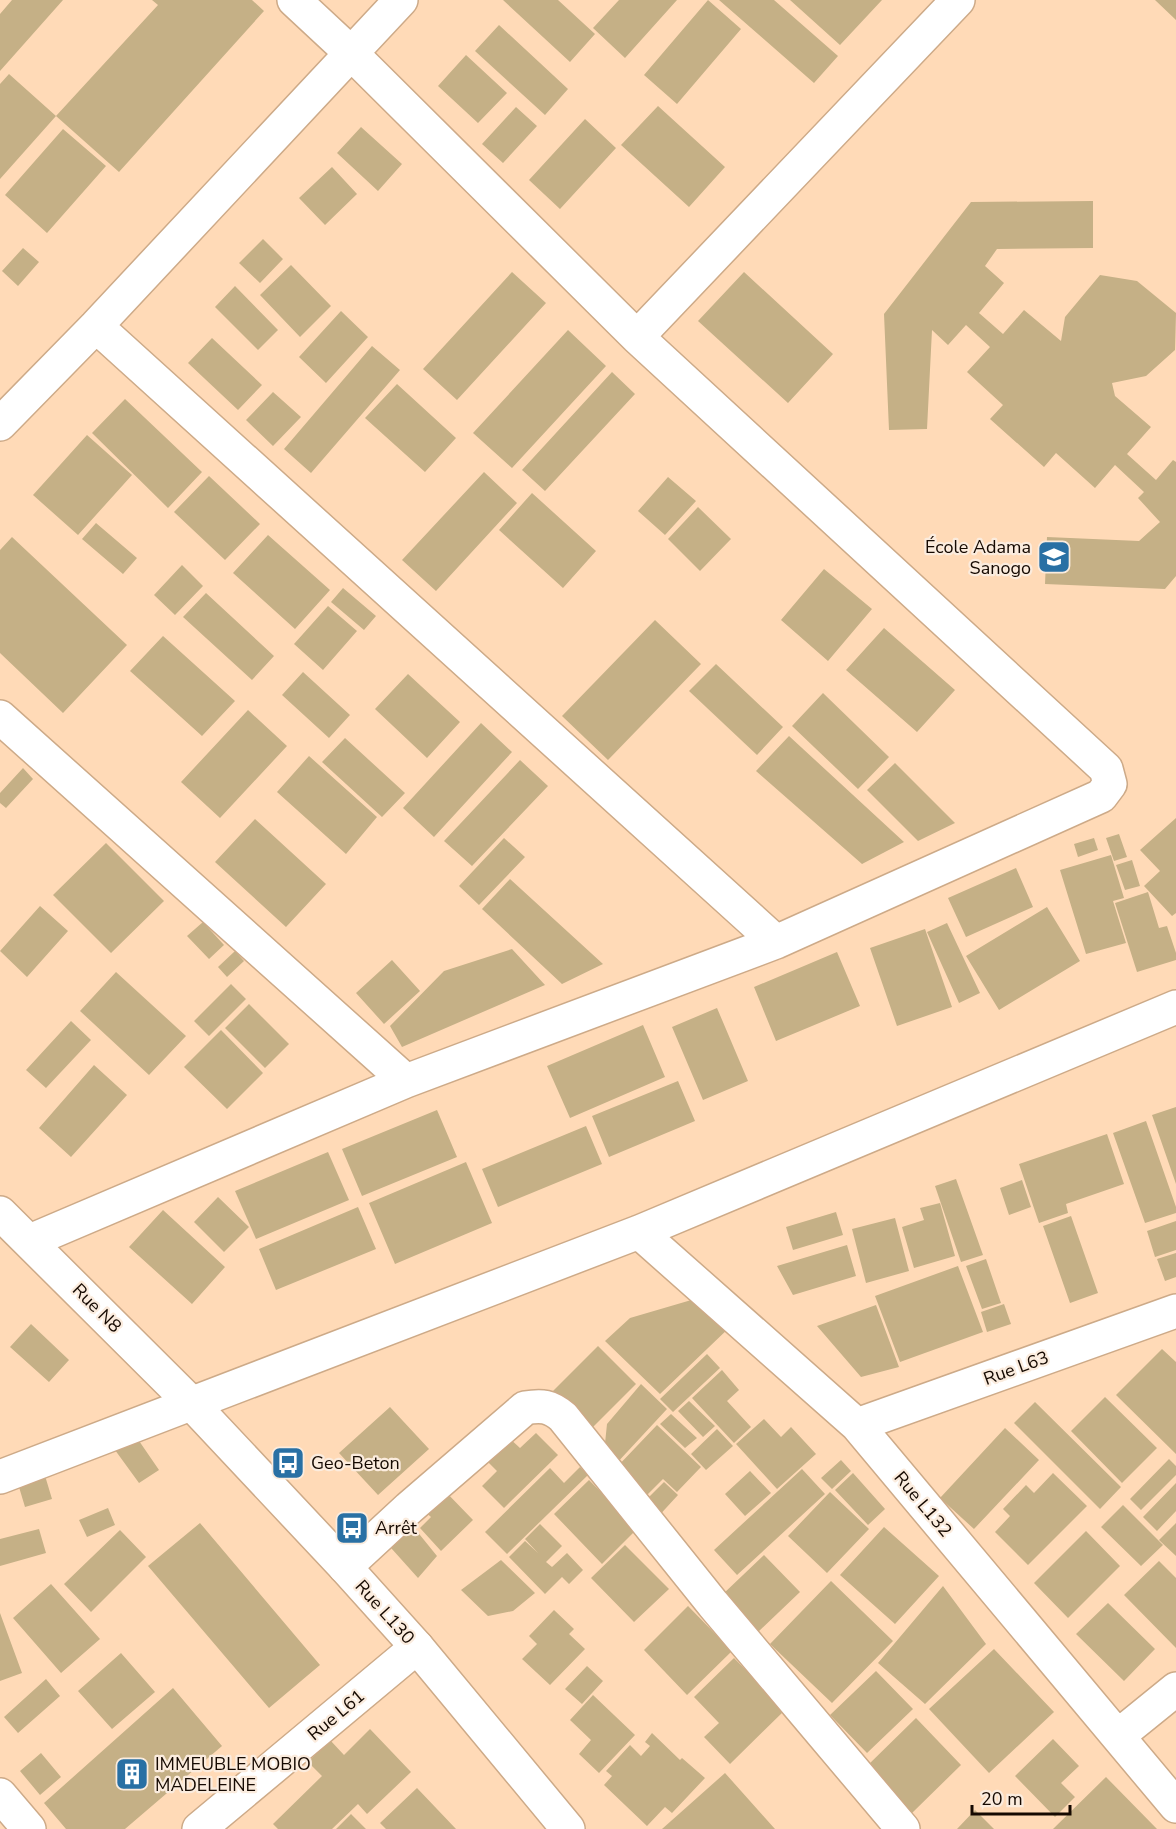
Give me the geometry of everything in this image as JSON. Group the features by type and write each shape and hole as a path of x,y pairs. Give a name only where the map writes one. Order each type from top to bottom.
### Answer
{"street":[{"path":"30,1240 406,1081 776,942 1101,796 1110,784 1106,769 637,337 352,54 294,0"},
{"path":"0,424 96,326 401,0"},
{"path":"637,337 958,0"},
{"path":"96,326 776,942"},
{"path":"0,717 406,1081"},
{"path":"0,1476 639,1232 1176,1007"},
{"name":"Rue N8","path":"0,1213 30,1240 192,1404"},
{"name":"Rue L132","path":"639,1232 856,1425 1176,1806"},
{"name":"Rue L63","path":"856,1425 1176,1311"},
{"name":"Rue L130","path":"192,1404 417,1647 568,1829"},
{"path":"345,1567 409,1508 525,1408 541,1405 552,1408 563,1417 713,1604 903,1829"},
{"name":"Rue L61","path":"200,1829 417,1647"},
{"path":"1118,1736 1176,1689"},
{"path":"0,1795 29,1829"}],"building":[{"path":"12,0 63,0 0,71 0,14"},
{"path":"152,0 252,0 264,11 119,172 56,116 158,5"},
{"path":"503,0 558,0 595,34 570,62"},
{"path":"619,0 677,0 625,58 593,28"},
{"path":"708,0 741,29 677,104 644,75"},
{"path":"719,0 774,0 838,56 814,83"},
{"path":"790,0 882,0 840,45"},
{"path":"1155,0 1176,0 1176,20"},
{"path":"499,25 568,89 545,115 475,51"},
{"path":"466,55 507,93 478,123 438,86"},
{"path":"9,74 56,116 0,179 0,84"},
{"path":"658,106 725,167 689,207 621,145"},
{"path":"516,107 537,126 503,163 482,144"},
{"path":"585,119 616,148 560,209 529,180"},
{"path":"361,127 402,164 378,191 337,153"},
{"path":"63,129 106,166 47,233 5,195"},
{"path":"332,167 357,194 325,225 299,198"},
{"path":"1093,201 1093,248 997,249 985,266 1004,283 979,313 1003,334 1024,310 1061,341 1065,317 1100,275 1137,281 1176,313 1175,350 1146,376 1112,383 1115,396 1151,427 1127,454 1156,480 1173,460 1176,462 1176,576 1165,589 1045,584 1047,537 1139,541 1160,522 1138,498 1144,492 1115,465 1095,488 1056,453 1044,467 990,419 1003,405 967,372 990,347 966,325 948,345 932,330 927,429 889,430 884,314 971,202"},
{"path":"263,239 283,259 260,283 239,263"},
{"path":"23,248 39,262 18,286 2,271"},
{"path":"291,265 331,306 300,337 260,295"},
{"path":"512,272 546,303 457,400 423,369"},
{"path":"744,272 833,354 788,403 698,321"},
{"path":"235,286 278,330 258,350 215,307"},
{"path":"341,311 368,337 326,383 299,357"},
{"path":"568,330 606,366 512,468 473,433"},
{"path":"212,338 262,385 238,410 188,363"},
{"path":"372,346 400,370 311,473 284,449"},
{"path":"612,372 635,394 545,491 522,470"},
{"path":"397,384 456,438 425,472 365,418"},
{"path":"273,392 301,417 273,446 246,420"},
{"path":"125,399 202,472 168,508 92,433"},
{"path":"87,435 132,475 78,535 33,495"},
{"path":"484,472 517,503 436,591 402,560"},
{"path":"209,476 260,524 225,560 174,512"},
{"path":"668,477 696,501 665,535 638,511"},
{"path":"532,493 596,551 563,588 499,530"},
{"path":"698,507 731,539 700,571 668,539"},
{"path":"96,523 137,558 123,574 82,539"},
{"path":"268,535 330,590 295,629 233,573"},
{"path":"12,537 127,645 63,713 0,653 0,550"},
{"path":"182,565 203,586 175,615 154,595"},
{"path":"824,569 872,609 828,661 781,620"},
{"path":"343,588 376,616 364,630 331,602"},
{"path":"206,593 274,656 252,680 183,617"},
{"path":"328,606 357,631 323,670 294,644"},
{"path":"655,620 701,664 608,760 562,716"},
{"path":"884,628 955,690 917,732 846,670"},
{"path":"163,636 235,701 202,736 130,671"},
{"path":"716,664 783,727 757,755 689,691"},
{"path":"303,672 350,715 329,738 282,695"},
{"path":"408,674 460,722 427,758 375,709"},
{"path":"823,693 889,757 858,789 792,726"},
{"path":"248,710 287,746 220,818 181,782"},
{"path":"481,723 512,752 434,837 403,808"},
{"path":"789,736 904,842 862,864 756,771"},
{"path":"345,738 405,793 382,817 322,762"},
{"path":"309,756 377,817 346,854 277,792"},
{"path":"520,760 548,786 472,866 444,841"},
{"path":"895,763 955,823 918,841 867,790"},
{"path":"23,768 33,779 6,808 0,803 0,793"},
{"path":"1176,818 1176,913 1172,916 1144,886 1160,871 1140,850"},
{"path":"255,819 326,884 286,927 215,862"},
{"path":"1119,834 1127,857 1114,861 1106,838"},
{"path":"504,838 525,857 479,905 459,886"},
{"path":"1094,838 1098,850 1078,857 1074,844"},
{"path":"106,843 164,901 111,953 53,895"},
{"path":"1111,855 1124,898 1113,901 1126,943 1086,954 1060,870"},
{"path":"1132,860 1140,886 1125,890 1116,865"},
{"path":"1016,868 1033,907 966,937 948,898"},
{"path":"510,879 603,964 562,984 482,909"},
{"path":"1148,892 1159,928 1167,926 1176,960 1137,972 1115,903"},
{"path":"40,906 68,931 27,977 0,951"},
{"path":"1047,907 1080,961 999,1010 966,956"},
{"path":"203,922 224,945 209,959 187,936"},
{"path":"947,923 980,993 959,1003 927,932"},
{"path":"925,929 952,1007 897,1026 870,948"},
{"path":"512,949 545,985 402,1047 390,1026 444,971"},
{"path":"235,951 244,961 227,977 218,967"},
{"path":"837,952 860,1006 776,1041 754,987"},
{"path":"392,960 420,991 384,1024 356,993"},
{"path":"116,972 186,1036 149,1075 80,1011"},
{"path":"231,984 246,999 209,1036 194,1021"},
{"path":"249,1004 289,1044 265,1068 225,1028"},
{"path":"717,1008 748,1081 703,1100 672,1027"},
{"path":"71,1021 91,1040 46,1088 26,1070"},
{"path":"643,1025 665,1077 570,1118 547,1066"},
{"path":"221,1030 263,1073 227,1109 184,1067"},
{"path":"94,1065 127,1095 71,1157 39,1128"},
{"path":"678,1081 695,1121 609,1157 592,1116"},
{"path":"1176,1107 1176,1184 1152,1115"},
{"path":"437,1110 457,1157 362,1196 342,1149"},
{"path":"1146,1121 1176,1207 1176,1213 1145,1223 1113,1133"},
{"path":"586,1126 602,1164 498,1207 482,1169"},
{"path":"1107,1134 1124,1184 1066,1204 1068,1213 1039,1223 1019,1164"},
{"path":"328,1152 349,1200 256,1239 235,1191"},
{"path":"466,1162 492,1223 395,1264 369,1203"},
{"path":"956,1179 983,1255 961,1262 935,1186"},
{"path":"1022,1180 1031,1207 1009,1215 1000,1188"},
{"path":"218,1197 249,1227 224,1252 194,1222"},
{"path":"940,1203 955,1256 914,1268 902,1227 924,1220 920,1208"},
{"path":"358,1207 376,1249 276,1290 259,1249"},
{"path":"163,1210 225,1267 192,1304 129,1247"},
{"path":"836,1212 843,1235 793,1250 786,1227"},
{"path":"1071,1216 1098,1293 1070,1303 1043,1226"},
{"path":"895,1218 909,1271 866,1283 852,1229"},
{"path":"1176,1221 1176,1250 1155,1257 1147,1231"},
{"path":"847,1245 856,1276 793,1295 777,1266"},
{"path":"1176,1253 1176,1277 1165,1281 1157,1259"},
{"path":"986,1259 1001,1303 982,1309 966,1266"},
{"path":"958,1266 983,1332 900,1362 875,1296"},
{"path":"705,1296 731,1326 660,1394 605,1341 630,1318"},
{"path":"1004,1304 1011,1324 987,1332 981,1312"},
{"path":"876,1305 899,1367 861,1377 817,1326"},
{"path":"31,1324 69,1360 49,1382 10,1347"},
{"path":"598,1346 636,1384 587,1433 549,1395"},
{"path":"1162,1349 1176,1362 1176,1454 1116,1395"},
{"path":"707,1354 720,1368 673,1412 660,1399"},
{"path":"722,1370 739,1390 727,1401 751,1427 734,1443 692,1398"},
{"path":"641,1384 667,1409 615,1465 604,1453 607,1424"},
{"path":"1105,1397 1157,1448 1122,1483 1071,1431"},
{"path":"689,1401 715,1426 703,1437 678,1411"},
{"path":"1035,1402 1121,1487 1100,1509 1014,1423"},
{"path":"390,1407 429,1449 378,1495 339,1453"},
{"path":"671,1414 697,1438 685,1448 660,1424"},
{"path":"764,1419 781,1437 791,1427 816,1454 777,1489 736,1444"},
{"path":"657,1425 701,1467 677,1492 663,1479 645,1497 615,1469"},
{"path":"1005,1428 1039,1460 974,1529 940,1498"},
{"path":"717,1429 733,1446 706,1470 691,1454"},
{"path":"536,1433 558,1455 504,1508 482,1486 497,1471 484,1458 507,1436 520,1448"},
{"path":"135,1435 159,1470 139,1483 115,1450"},
{"path":"1169,1459 1176,1466 1176,1475 1141,1510 1130,1499"},
{"path":"841,1460 851,1471 832,1489 821,1478"},
{"path":"580,1467 588,1475 507,1554 485,1532 550,1468 564,1483"},
{"path":"43,1469 52,1499 25,1507 16,1477"},
{"path":"802,1469 825,1494 737,1575 714,1550"},
{"path":"750,1471 771,1493 745,1516 725,1494"},
{"path":"853,1473 885,1509 868,1525 835,1490"},
{"path":"1053,1473 1087,1506 1028,1565 995,1532 1010,1516 1003,1509 1026,1485 1034,1493"},
{"path":"589,1480 637,1529 602,1564 554,1514"},
{"path":"664,1482 678,1495 655,1520 640,1506"},
{"path":"1176,1483 1176,1511 1157,1531 1143,1517"},
{"path":"443,1489 473,1520 441,1551 420,1528 431,1517 422,1509"},
{"path":"830,1492 869,1529 827,1573 788,1536"},
{"path":"1123,1505 1163,1545 1141,1566 1101,1527"},
{"path":"108,1508 115,1525 87,1537 79,1520"},
{"path":"407,1519 437,1556 418,1578 383,1539"},
{"path":"200,1523 320,1665 269,1708 148,1566"},
{"path":"1176,1523 1176,1556 1159,1540"},
{"path":"540,1524 562,1546 546,1562 552,1567 567,1553 583,1570 569,1584 562,1577 545,1594 509,1557 525,1541 538,1553 525,1539"},
{"path":"884,1527 939,1576 895,1624 840,1575"},
{"path":"39,1529 46,1553 0,1566 0,1539"},
{"path":"120,1530 146,1557 91,1612 64,1584"},
{"path":"1086,1531 1120,1566 1068,1618 1034,1583"},
{"path":"625,1545 669,1589 634,1622 591,1578"},
{"path":"764,1555 800,1592 758,1632 722,1595"},
{"path":"501,1560 535,1593 513,1611 488,1616 461,1590"},
{"path":"1159,1561 1176,1578 1176,1648 1124,1595"},
{"path":"831,1581 893,1641 832,1703 770,1644"},
{"path":"51,1584 100,1639 61,1673 13,1618"},
{"path":"943,1586 986,1644 925,1704 878,1663"},
{"path":"1108,1603 1155,1649 1124,1681 1076,1634"},
{"path":"688,1606 732,1651 687,1695 644,1650"},
{"path":"554,1610 574,1629 569,1634 585,1649 550,1685 522,1659 537,1644 529,1636"},
{"path":"0,1613 22,1673 0,1681"},
{"path":"994,1649 1054,1712 989,1773 929,1709"},
{"path":"121,1653 155,1692 112,1729 78,1691"},
{"path":"734,1658 785,1710 730,1764 704,1737 719,1723 694,1697"},
{"path":"587,1666 603,1681 582,1704 565,1689"},
{"path":"876,1671 913,1709 867,1753 830,1715"},
{"path":"46,1679 60,1696 18,1733 4,1717"},
{"name":"IMMEUBLE MOBIO MADELEINE","path":"173,1688 222,1746 125,1829 66,1829 44,1803"},
{"path":"593,1695 635,1735 599,1773 579,1754 591,1740 570,1720"},
{"path":"916,1718 961,1765 912,1813 866,1767"},
{"path":"370,1729 411,1772 367,1814 358,1804 332,1829 278,1829 273,1824 322,1776 308,1762 330,1740 344,1755"},
{"path":"652,1733 680,1760 682,1758 705,1778 672,1813 665,1807 647,1826 604,1785 612,1776 606,1771 630,1745 641,1756 650,1746 645,1742"},
{"path":"1053,1739 1079,1766 1061,1783 1075,1797 1055,1817 1015,1776"},
{"path":"41,1753 61,1777 40,1795 20,1771"},
{"path":"725,1773 775,1829 662,1829"},
{"path":"1106,1777 1157,1829 1053,1829"},
{"path":"417,1788 456,1829 386,1829 380,1823"},
{"path":"975,1810 994,1829 957,1829"},
{"path":"351,1814 366,1829 336,1829"}],"place":[{"name":"École Adama Sanogo","path":"1054,557"},
{"name":"Geo-Beton","path":"288,1463"},
{"name":"Arrêt","path":"352,1528"},
{"name":"IMMEUBLE MOBIO MADELEINE","path":"132,1774"}]}
